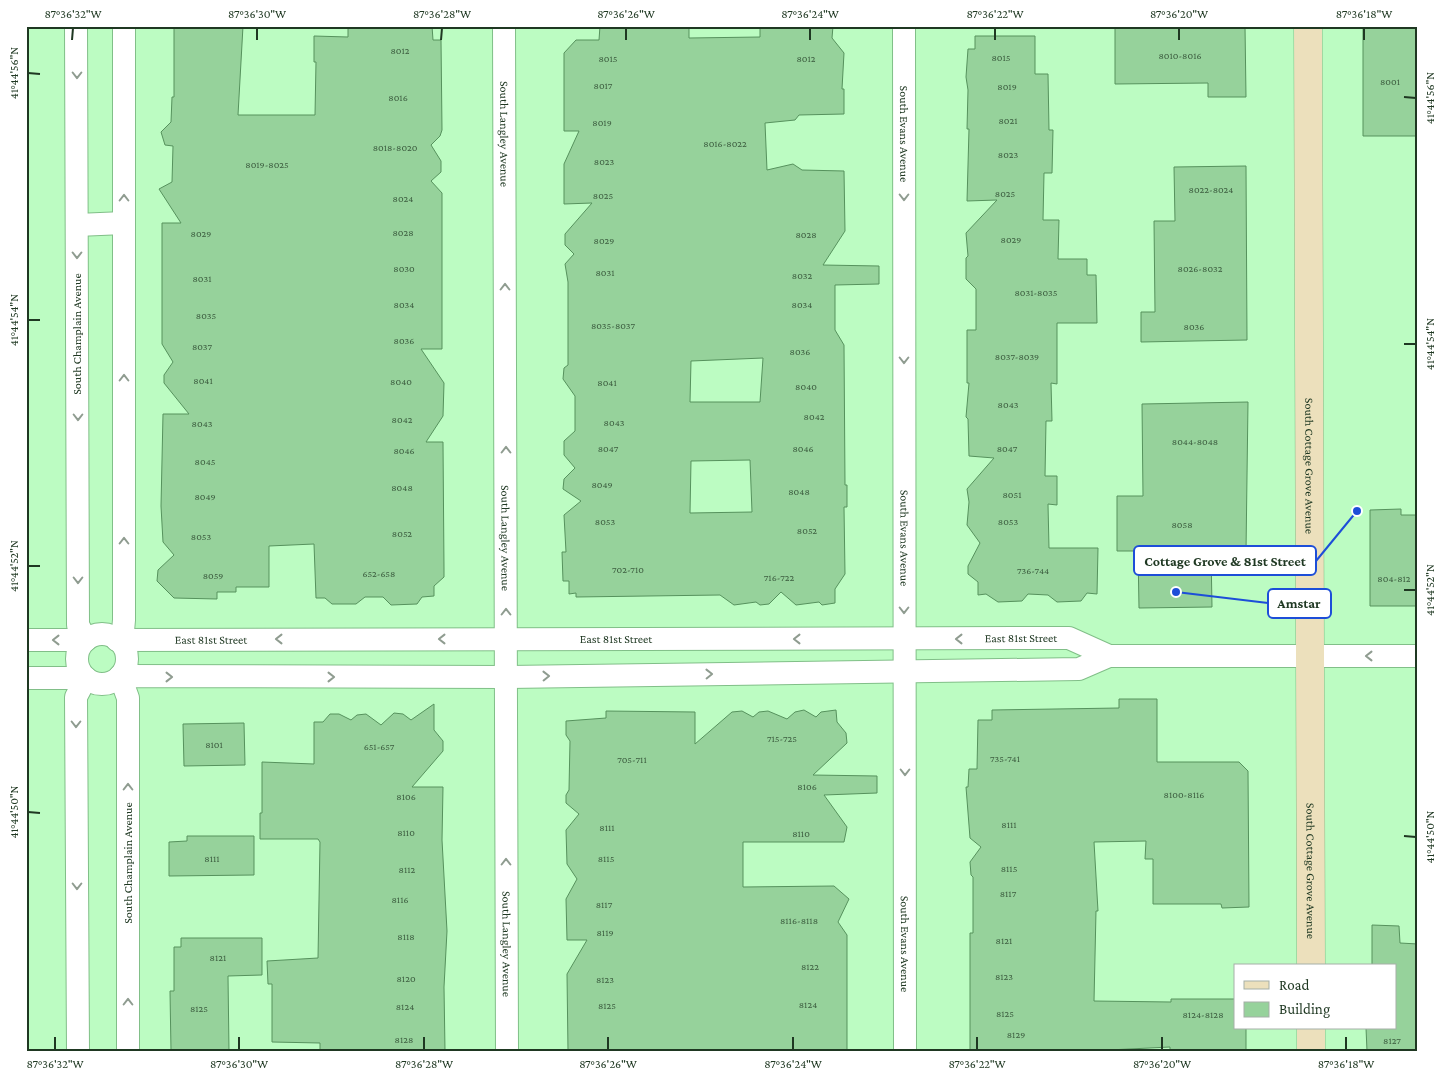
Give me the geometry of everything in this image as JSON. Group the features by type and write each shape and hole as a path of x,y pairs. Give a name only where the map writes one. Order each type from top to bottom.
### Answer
{"main road":[{"name":"South Cottage Grove Avenue","path":"1308,26 1311,964"},
{"path":"1311,1030 1311,1051"}],"street":[{"name":"South Champlain Avenue","path":"76,26 78,625 86,640"},
{"path":"117,640 123,631 124,620 124,26"},
{"name":"South Langley Avenue","path":"504,26 507,1051"},
{"name":"South Evans Avenue","path":"904,26 906,1051"},
{"path":"77,224 124,223"},
{"path":"26,640 86,640 102,635 117,640 123,646 126,661 120,676 113,681 100,684 86,678 26,678"},
{"name":"East 81st Street","path":"117,640 1069,638 1109,656 1418,656"},
{"path":"86,640 79,651 77,659 78,667 86,678"},
{"name":"East 81st Street","path":"120,676 506,677 904,670 1079,670 1109,656"},
{"name":"South Champlain Avenue","path":"120,676 128,698 128,1051"},
{"path":"78,1051 76,697 86,678"}],"building":[{"path":"174,26 243,26 238,115 315,115 316,62 314,62 314,36 348,37 348,26 432,26 433,40 441,40 442,130 440,136 431,145 441,161 441,172 431,181 442,193 442,349 421,349 444,383 443,416 426,442 443,442 444,577 434,586 434,596 422,597 417,604 391,605 383,597 365,597 356,604 332,604 325,598 316,598 314,544 269,546 269,587 236,587 236,592 217,592 217,599 174,598 157,581 158,570 174,555 163,542 161,506 163,414 189,414 164,383 164,375 173,362 162,344 162,223 181,223 159,189 172,182 173,146 165,145 161,132 171,122 172,97 174,97"},
{"path":"600,26 689,26 689,38 760,37 760,26 833,26 832,38 844,53 842,89 844,89 844,114 799,115 795,120 765,123 767,170 793,164 802,170 844,171 845,231 823,265 879,266 879,284 835,285 835,330 844,345 845,485 847,485 847,507 844,507 845,574 835,589 835,603 822,605 819,602 796,605 781,592 769,604 760,605 756,602 734,605 720,595 576,597 576,593 569,594 569,581 563,581 562,552 566,552 564,515 581,501 563,489 564,479 575,468 564,455 564,441 575,431 575,396 563,379 564,368 568,365 568,282 565,264 574,254 565,245 565,234 592,203 564,204 564,164 579,131 564,131 564,53 576,40 599,40","holes":["763,358 760,402 690,402 691,361","750,460 752,512 690,513 691,461"]},
{"path":"1115,26 1245,26 1246,97 1208,97 1208,83 1115,84"},
{"path":"1363,26 1418,26 1418,136 1363,136"},
{"path":"975,36 1035,36 1035,74 1048,74 1049,130 1053,130 1052,173 1044,173 1043,220 1059,220 1058,259 1087,259 1087,275 1096,275 1097,323 1057,323 1057,384 1051,383 1052,421 1046,421 1045,476 1057,476 1057,505 1048,504 1049,548 1098,548 1097,594 1087,593 1081,601 1057,602 1048,595 1028,594 1022,601 998,602 986,594 978,595 978,582 968,574 968,566 980,543 967,525 969,502 967,489 994,458 969,456 968,419 966,417 969,383 967,383 967,330 976,330 976,289 966,279 966,258 968,256 966,233 997,200 967,201 969,129 967,129 968,90 966,77 968,49 975,49"},
{"path":"1246,166 1247,340 1141,342 1141,312 1155,312 1154,221 1175,221 1174,167"},
{"path":"1248,402 1246,552 1211,552 1212,607 1139,608 1138,551 1117,551 1117,496 1143,496 1142,404"},
{"path":"1401,509 1401,515 1418,515 1418,606 1370,606 1370,510"},
{"path":"1119,699 1157,699 1157,762 1239,762 1248,771 1249,907 1222,908 1221,904 1153,904 1153,859 1145,859 1146,841 1094,842 1098,911 1096,911 1094,1001 1171,1002 1171,999 1234,999 1234,1030 1246,1030 1246,1051 1170,1051 1170,1047 1088,1051 970,1051 970,933 973,933 973,877 971,875 970,862 981,847 970,838 966,787 968,787 969,769 977,769 978,720 992,720 992,710 1119,708"},
{"path":"434,704 434,730 443,741 443,751 412,787 443,787 442,840 447,931 444,987 445,1051 320,1051 320,1043 272,1042 272,984 268,984 267,961 318,958 320,842 318,839 260,839 262,762 314,764 314,722 323,722 330,714 339,714 351,720 357,715 366,714 381,725 394,713 403,714 411,720"},
{"path":"804,710 816,717 821,712 836,710 837,722 846,733 847,743 813,775 877,776 877,793 824,795 847,827 844,842 743,842 743,887 834,886 849,899 838,922 847,935 847,1051 568,1051 567,974 587,940 567,940 566,899 577,879 567,864 566,830 579,814 566,803 566,795 569,790 570,741 566,735 566,721 606,718 606,711 695,712 695,744 732,712 742,711 753,717 759,712 768,711 787,719 795,712"},
{"path":"244,723 245,765 184,766 183,724"},
{"path":"187,836 254,836 254,875 169,876 169,842 187,841"},
{"path":"1372,925 1399,926 1400,943 1418,944 1418,1051 1367,1051 1366,1030 1396,1030 1396,964 1372,964"},
{"path":"181,938 262,938 262,975 228,976 229,1051 171,1051 170,991 174,991 174,947 181,947"}],"place":[{"name":"Cottage Grove & 81st Street","path":"1357,511"},
{"name":"Amstar","path":"1176,592"}]}
